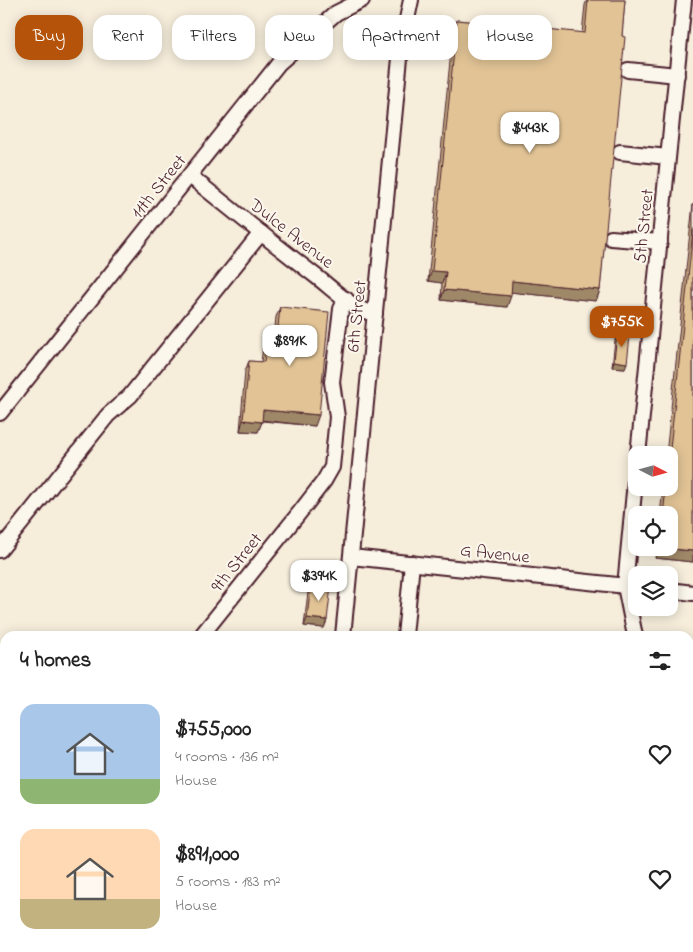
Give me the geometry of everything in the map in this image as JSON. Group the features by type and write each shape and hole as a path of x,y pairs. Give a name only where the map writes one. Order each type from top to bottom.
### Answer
{"lane":[{"name":"11th Street","path":"0,413 279,63 336,13 362,0"},
{"name":"6th Street","path":"344,631 401,48 411,0"},
{"name":"5th Street","path":"639,446 684,0"},
{"path":"628,70 677,75"},
{"path":"620,152 668,157"},
{"name":"Dulce Avenue","path":"190,176 346,299 364,312 375,314"},
{"path":"0,550 108,415 130,396 261,233"},
{"path":"611,238 660,242"},
{"name":"9th Street","path":"205,631 300,512 324,481 332,467 337,417 332,382 341,309 346,299"},
{"path":"631,566 635,496"},
{"name":"G Avenue","path":"351,557 628,586"},
{"path":"405,631 412,563"},
{"path":"678,591 693,593"},
{"path":"633,616 634,631"}],"building":[{"path":"588,0 625,0 622,36 625,37 600,290 512,281 511,296 444,290 446,272 432,271 453,60 458,60 458,20 468,21 468,60 552,60 552,30 585,33"},
{"path":"693,230 693,551 678,550 678,506 664,506 665,496 678,496 678,446 670,446"},
{"path":"280,307 329,312 319,415 263,410 262,422 243,420 249,361 264,362 267,336 277,337"},
{"path":"617,334 630,336 627,363 614,361"},
{"path":"311,584 331,586 327,620 307,618"}]}
